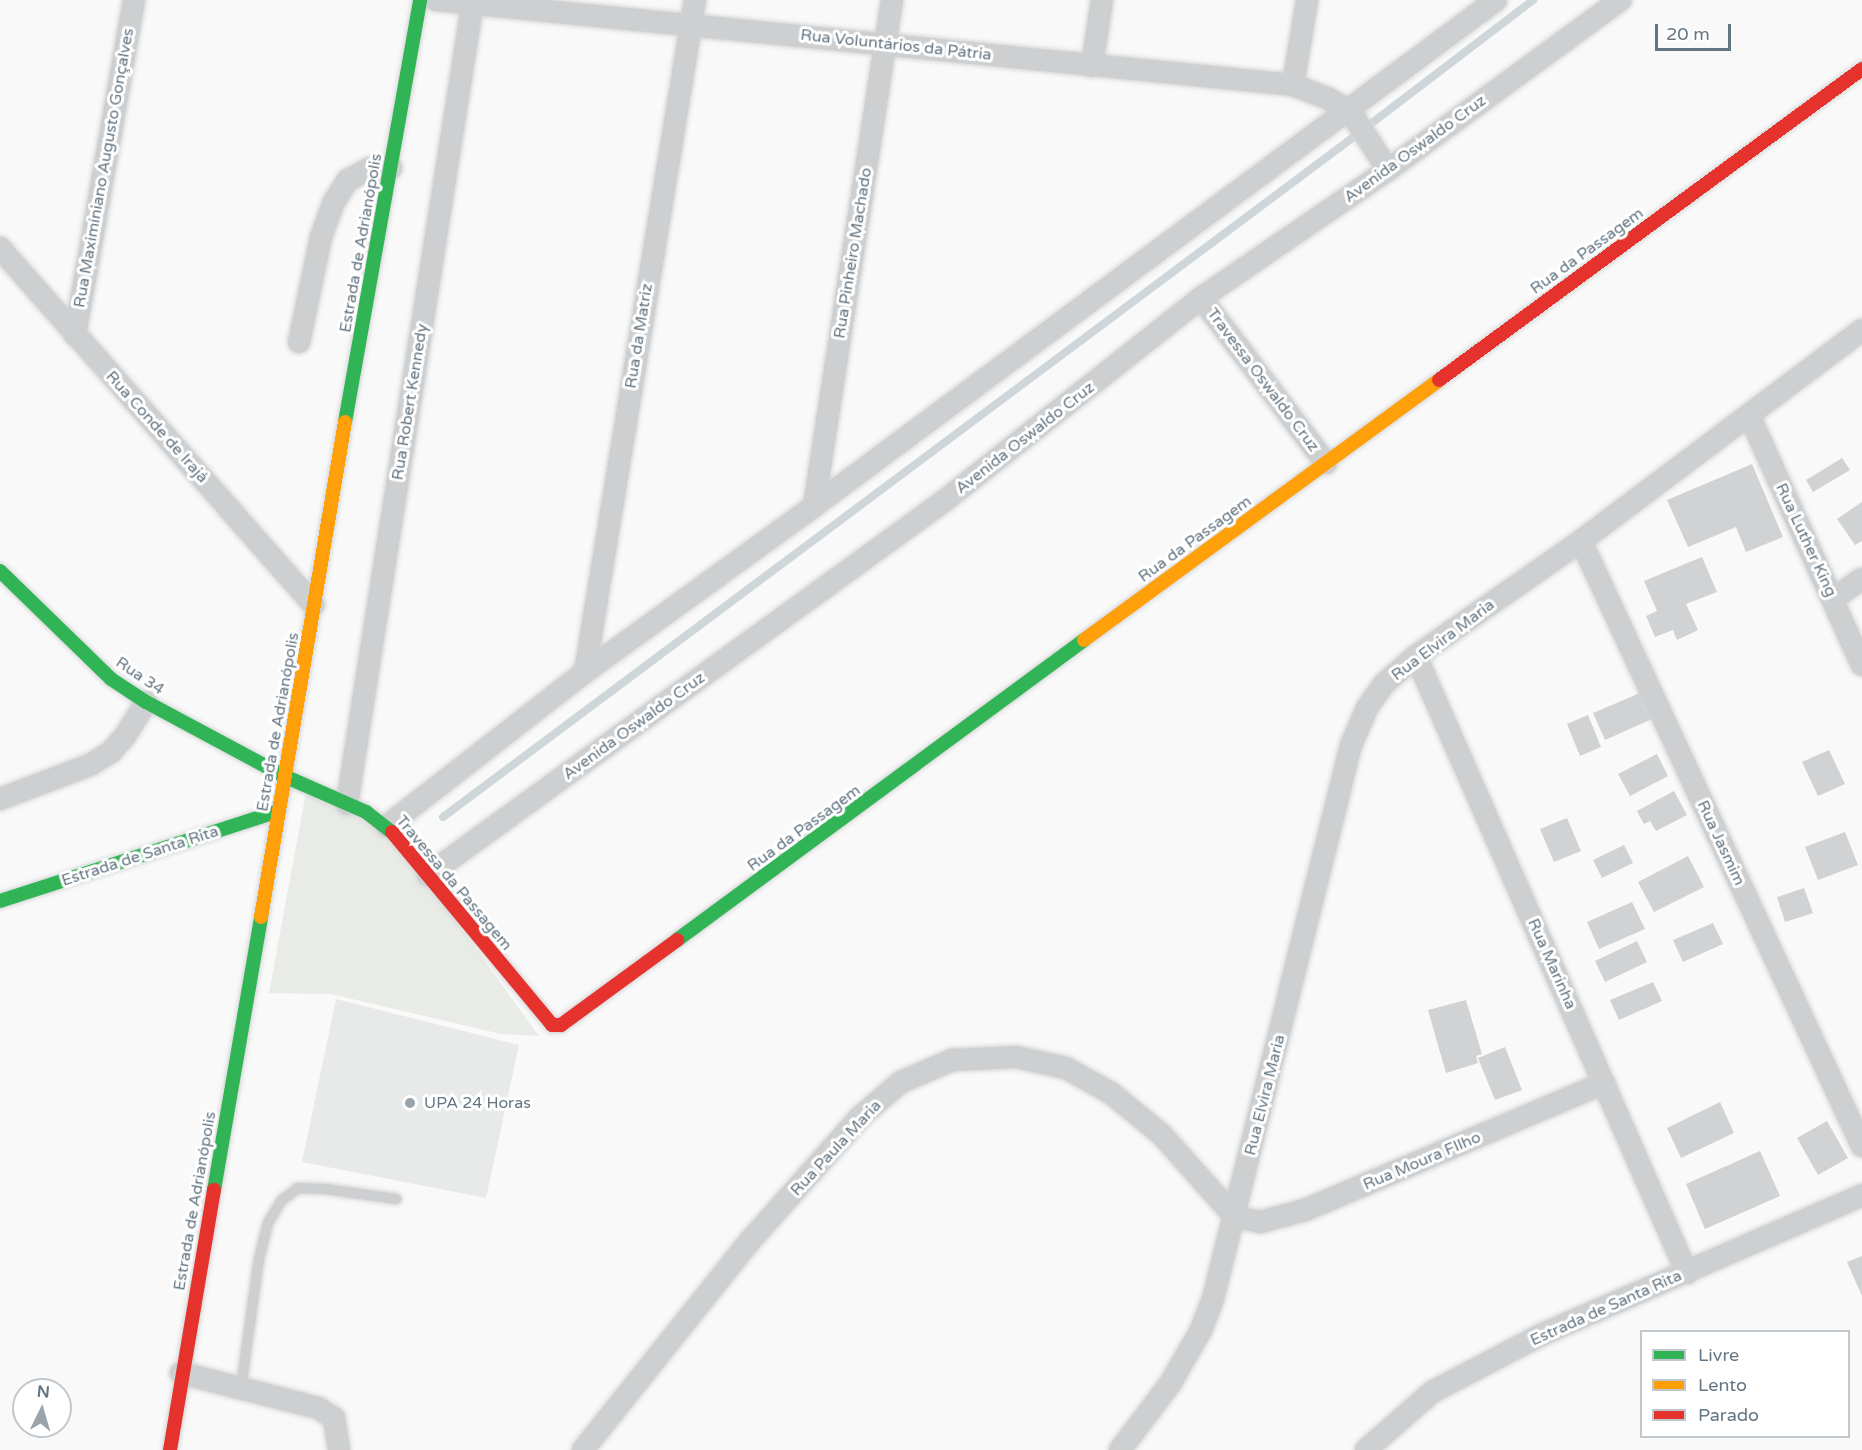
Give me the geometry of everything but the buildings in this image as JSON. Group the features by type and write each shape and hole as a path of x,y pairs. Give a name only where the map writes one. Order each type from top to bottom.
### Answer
{"street":[{"name":"Rua Maximíniano Augusto Gonçalves","path":"75,335 134,0"},
{"name":"Estrada de Adrianópolis","path":"170,1450 181,1373 336,472 420,0"},
{"name":"Rua Voluntários da Pátria","path":"436,0 1293,85 1329,99 1353,116"},
{"name":"Rua da Matriz","path":"585,672 694,0"},
{"name":"Rua Pinheiro Machado","path":"814,506 892,0"},
{"path":"1092,66 1102,0"},
{"path":"1293,85 1306,0"},
{"path":"393,833 585,672 1353,116 1496,0"},
{"name":"Avenida Oswaldo Cruz","path":"423,868 944,501 1202,298 1388,170 1620,0"},
{"name":"Rua Robert Kennedy","path":"347,804 472,2"},
{"name":"Rua da Passagem","path":"546,1021 555,1026 572,1020 1862,69"},
{"path":"1353,116 1388,170"},
{"path":"299,342 321,237 334,202 348,180 369,169 391,168"},
{"name":"Rua Conde de Irajá","path":"0,248 314,605"},
{"name":"Travessa Oswaldo Cruz","path":"1202,298 1326,463"},
{"name":"Rua Elvira Maria","path":"1235,1217 1351,745 1367,708 1384,684 1416,656 1581,541 1862,330"},
{"name":"Rua Luther King","path":"1749,415 1862,664"},
{"name":"Rua Jasmim","path":"1581,541 1862,1146"},
{"name":"Rua 34","path":"0,571 111,679 146,702 284,776"},
{"path":"1833,599 1862,579"},
{"name":"Rua Marinha","path":"1416,656 1687,1273"},
{"path":"0,799 90,765 111,752 125,736 146,702"},
{"name":"Travessa da Passagem","path":"284,776 366,812 393,833 546,1021"},
{"name":"Estrada de Santa Rita","path":"0,901 279,811"},
{"name":"Rua Paula Maria","path":"583,1450 750,1241 860,1117 901,1082 952,1060 1016,1057 1066,1068 1111,1093 1161,1134 1235,1217"},
{"name":"Rua Moura FIlho","path":"1235,1217 1260,1222 1305,1210 1604,1083"},
{"name":"Estrada de Santa Rita","path":"1366,1450 1432,1392 1544,1334 1862,1194"},
{"path":"1120,1450 1170,1384 1201,1330 1213,1299 1235,1217"},
{"path":"181,1373 318,1408 334,1418 339,1450"}],"lane":[{"path":"241,1388 259,1259 268,1224 282,1200 298,1188 326,1189 396,1199"}],"shaded area":[{"path":"307,787 387,826 539,1036 501,1034 331,994 269,993"},
{"name":"UPA 24 Horas","path":"336,999 519,1045 486,1198 302,1162"}],"waterway":[{"path":"443,817 1339,148 1533,0"}],"traffic: fast":[{"path":"345,422 420,0"},
{"path":"0,571 111,679 146,702 284,776 366,812 392,832"},
{"path":"677,940 1084,640"},
{"path":"0,901 279,811"},
{"path":"214,1190 261,917"}],"traffic: slow":[{"path":"1084,640 1439,380"},
{"path":"261,917 345,422"}],"traffic: jam":[{"path":"1439,380 1862,69"},
{"path":"392,832 552,1025 561,1025 677,940"},
{"path":"170,1450 214,1190"}],"place":[{"name":"UPA 24 Horas","path":"410,1103"}]}
